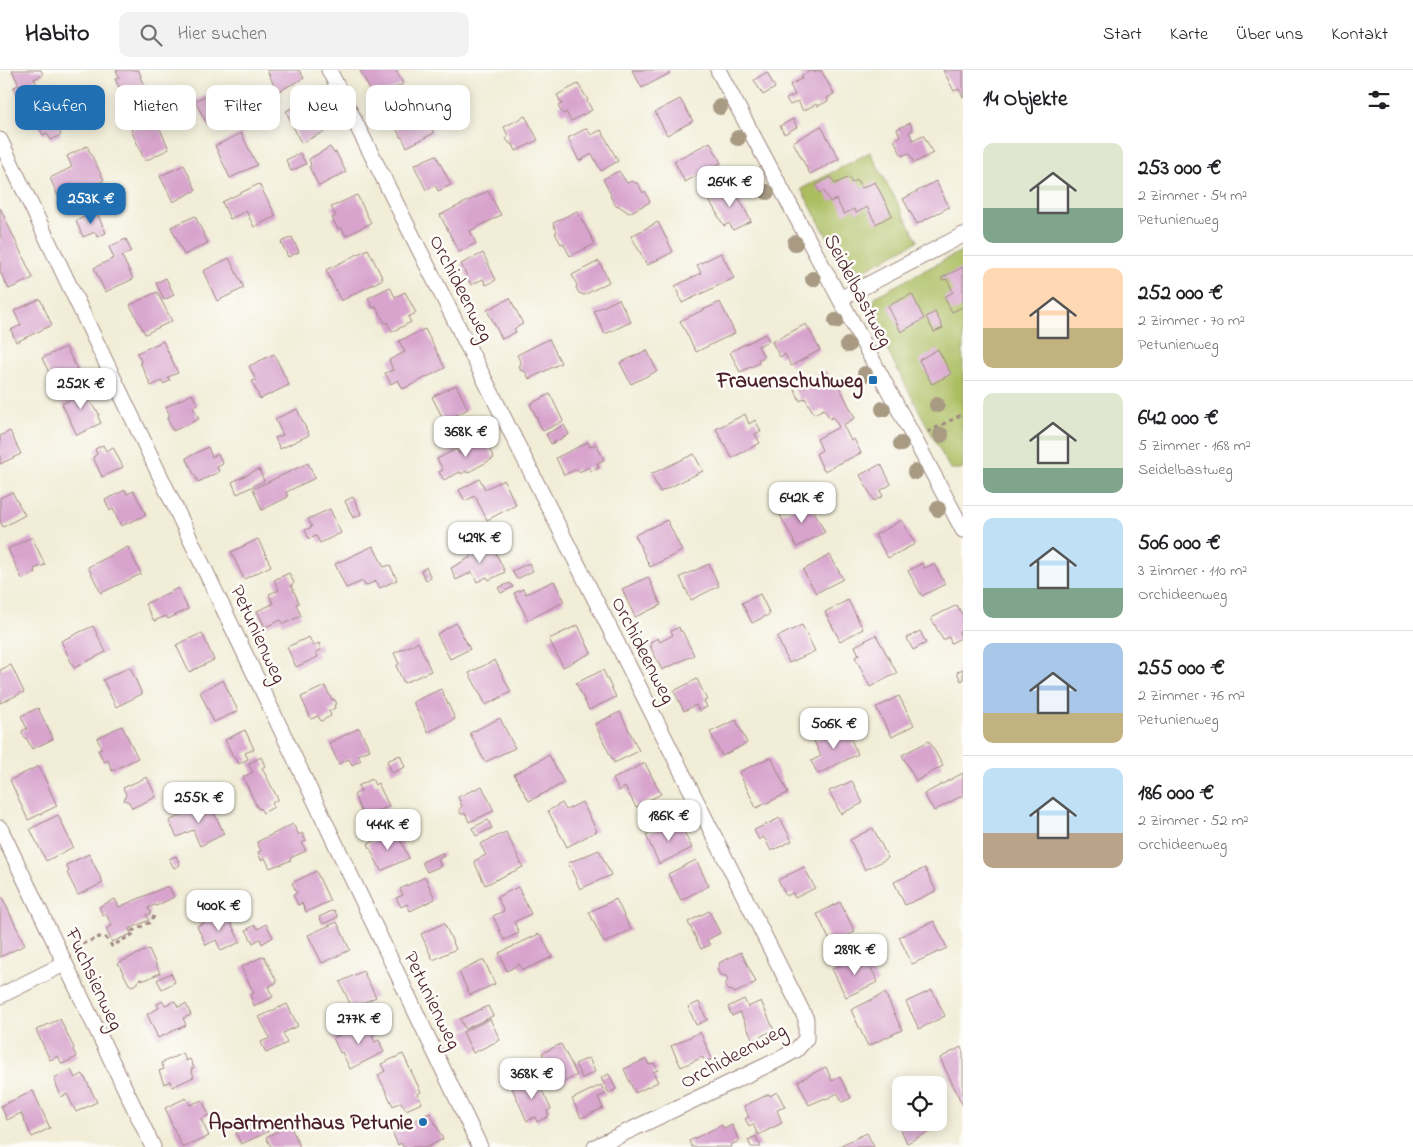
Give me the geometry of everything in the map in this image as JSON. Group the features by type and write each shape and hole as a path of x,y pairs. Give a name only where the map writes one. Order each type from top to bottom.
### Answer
{"street":[{"name":"Orchideenweg","path":"329,70 806,1019 806,1039 796,1050 596,1147"},
{"name":"Seidelbastweg","path":"718,70 963,530"},
{"name":"Petunienweg","path":"0,140 480,1147"},
{"path":"840,299 963,235"},
{"name":"Fuchsienweg","path":"0,828 153,1147"},
{"path":"0,996 64,964"}],"path":[{"path":"927,432 963,414"},
{"path":"71,949 99,937 105,937 112,946 151,922 154,916"}],"green space":[{"path":"870,152 918,241 862,271 842,264 801,189"},
{"path":"963,250 963,469 950,469 869,316 876,296"}],"building":[{"path":"12,70 41,70 43,75 34,79 37,85 19,85"},
{"path":"116,70 138,70 144,85 118,85 115,79 119,77"},
{"path":"267,70 299,70 304,78 280,90 280,85 274,85"},
{"path":"360,70 396,70 403,84 401,85 368,85"},
{"path":"632,70 668,70 670,73 642,88"},
{"path":"812,70 813,72 821,70 834,94 827,98 828,101 818,106 816,104 803,111 798,101 790,105 786,99 795,95 790,85 803,78 801,76"},
{"path":"943,70 963,70 963,97 959,89 954,91"},
{"path":"767,72 775,88 763,95 754,80"},
{"path":"578,84 592,110 571,121 566,112 563,114 558,106 562,104 557,95"},
{"path":"206,96 206,122 196,103 196,100"},
{"path":"680,99 693,121 667,135 655,112"},
{"path":"290,109 290,120 286,111"},
{"path":"525,116 538,140 516,151 513,144 510,144 506,139 508,136 504,127"},
{"path":"793,119 797,127 784,134 780,126"},
{"path":"910,123 913,130 909,132 913,140 923,135 933,153 914,163 909,153 902,156 894,140 900,136 897,129"},
{"path":"821,126 839,159 810,174 793,142"},
{"path":"587,128 591,135 601,130 618,161 601,171 592,154 579,161 568,138"},
{"path":"40,130 59,130 61,135 51,140 47,133 43,135"},
{"path":"131,130 160,130 169,149 145,161"},
{"path":"295,130 328,130 301,143"},
{"path":"397,130 432,130 434,133 407,147"},
{"path":"241,133 257,165 230,178 215,146"},
{"path":"710,142 721,163 685,182 674,161"},
{"path":"87,146 104,180 90,187 88,182 58,196 50,178 72,167 67,156"},
{"path":"330,147 334,153 336,152 346,172 319,186 309,167 311,165 309,159"},
{"path":"300,153 306,164 291,171 286,160"},
{"path":"436,155 451,185 438,191 435,185 426,190 414,165"},
{"path":"184,165 196,190 173,202 160,176"},
{"path":"619,171 627,183 632,181 638,184 643,193 645,191 650,202 629,213 616,206 603,179"},
{"path":"831,177 835,184 849,177 852,183 857,180 862,188 875,182 892,215 876,224 867,207 856,213 854,209 844,214 836,199 830,202 824,191 820,193 816,185"},
{"path":"936,181 949,207 917,224 903,199"},
{"path":"259,184 276,216 254,227 246,211 230,219 222,202"},
{"path":"732,185 751,221 733,230 729,223 724,226 708,198"},
{"path":"488,191 501,215 470,231 476,243 459,252 440,215"},
{"path":"357,195 371,223 346,236 341,227 338,229 332,218 336,216 331,207"},
{"path":"0,208 33,278 9,289 0,272"},
{"path":"96,211 106,233 97,237 95,232 83,237 76,221"},
{"path":"577,211 595,244 570,256 555,233 557,232 553,223"},
{"path":"195,216 208,243 184,255 171,227"},
{"path":"658,222 673,252 647,265 631,236"},
{"path":"292,237 299,252 288,257 281,242"},
{"path":"126,239 131,251 122,256 133,279 105,292 94,268 114,258 109,247"},
{"path":"368,249 383,279 341,301 326,270"},
{"path":"483,253 496,280 486,285 483,279 471,285 461,264"},
{"path":"721,253 734,278 682,303 675,286 701,273 697,265"},
{"path":"229,258 244,288 217,301 203,271"},
{"path":"599,261 609,282 584,295 579,293 572,275"},
{"path":"963,267 963,307 952,312 944,297 953,292 947,279 943,280 941,278"},
{"path":"166,278 174,295 164,300 156,283"},
{"path":"390,287 395,297 405,292 416,313 408,317 411,322 392,332 376,307 373,308 368,298"},
{"path":"157,292 172,321 145,334 130,305"},
{"path":"912,294 924,319 901,332 888,306"},
{"path":"510,298 523,324 514,329 516,332 502,339 487,310"},
{"path":"40,299 52,325 16,342 11,330 21,325 14,311"},
{"path":"619,299 631,322 605,334 594,311"},
{"path":"720,302 735,333 696,352 680,321"},
{"path":"935,312 943,328 934,332 926,317"},
{"path":"806,324 820,350 791,366 785,354 780,357 772,342"},
{"path":"425,329 445,368 403,389 398,380 391,384 385,373 393,370 389,360 405,352 399,341"},
{"path":"765,334 769,341 758,346 764,357 758,360 759,363 740,372 730,352"},
{"path":"549,339 561,363 529,379 525,371 521,371 519,367 521,363 517,355"},
{"path":"163,341 178,373 168,377 170,381 163,384 161,381 151,386 137,353"},
{"path":"66,347 79,373 55,385 42,358"},
{"path":"938,349 951,374 932,384 919,360"},
{"path":"647,350 657,371 631,384 620,363"},
{"path":"274,354 289,385 260,399 252,381 256,380 249,366"},
{"path":"826,371 832,381 836,380 855,418 843,425 851,441 854,439 861,453 824,471 816,454 822,450 817,439 839,427 833,417 830,419 824,409 814,414 805,398 800,401 794,388"},
{"path":"82,383 95,410 99,414 98,417 101,423 77,435 62,404 72,399 67,390"},
{"path":"456,385 468,409 454,416 458,421 447,426 432,397"},
{"path":"192,394 198,405 193,407 199,419 173,431 167,418 170,416 166,407"},
{"path":"550,394 563,421 543,431 530,404"},
{"path":"297,409 309,435 280,449 275,438 283,435 275,419"},
{"path":"745,414 749,424 755,420 761,431 755,434 760,443 732,458 716,429"},
{"path":"564,425 569,434 551,444 546,434"},
{"path":"10,431 21,454 0,464 0,436"},
{"path":"480,432 494,458 467,473 466,471 461,474 460,472 444,480 439,472 443,470 437,459 456,449 459,454 466,450 463,445 472,441 470,437"},
{"path":"588,442 590,447 596,444 604,460 597,463 599,468 591,471 589,467 579,472 577,469 564,475 556,458"},
{"path":"103,445 106,451 113,447 123,467 102,477 93,457 97,454 95,449"},
{"path":"208,447 212,457 218,454 223,464 217,467 219,472 198,482 186,458"},
{"path":"694,454 703,471 660,492 651,474"},
{"path":"308,463 315,478 286,492 288,497 262,510 253,489"},
{"path":"881,464 891,484 880,491 883,496 874,501 860,475"},
{"path":"259,469 264,481 237,494 232,482"},
{"path":"480,479 485,489 504,480 516,505 487,520 475,496 465,501 459,490"},
{"path":"125,490 127,494 134,491 146,515 121,526 113,509 110,511 105,500"},
{"path":"12,492 25,515 3,527 0,521 0,498"},
{"path":"353,497 361,514 353,518 345,501"},
{"path":"808,501 825,532 797,547 780,515"},
{"path":"330,509 341,533 320,543 316,536 309,539 305,530 312,527 308,519"},
{"path":"667,520 682,551 650,567 635,535"},
{"path":"902,520 915,544 888,558 875,535"},
{"path":"32,537 45,565 34,569 36,573 22,579 8,549"},
{"path":"258,539 271,566 244,579 231,552"},
{"path":"479,544 482,550 492,545 505,572 489,580 487,577 477,582 472,572 456,580 451,568 471,557 466,550"},
{"path":"373,546 384,567 390,565 397,580 380,588 376,581 365,586 363,581 346,588 335,564"},
{"path":"128,547 141,574 101,593 88,567"},
{"path":"830,555 843,579 816,593 803,570"},
{"path":"529,563 533,571 517,579 512,571"},
{"path":"922,563 924,568 934,564 945,584 922,596 908,571"},
{"path":"709,564 719,586 691,600 680,577"},
{"path":"426,567 431,578 426,580 421,571"},
{"path":"289,573 294,583 291,585 299,603 296,604 301,616 283,624 281,620 265,627 257,611 273,604 269,594 279,590 274,580"},
{"path":"648,577 661,605 635,617 622,589"},
{"path":"554,581 564,602 528,620 514,593 523,589 526,594"},
{"path":"510,583 513,587 501,593 498,588"},
{"path":"178,588 188,609 168,619 166,616 154,621 145,604"},
{"path":"760,594 770,614 752,623 742,603"},
{"path":"848,600 863,629 840,641 825,612"},
{"path":"957,605 963,616 963,630 959,632 961,638 951,643 949,637 943,640 931,618"},
{"path":"456,623 470,649 450,659 437,634"},
{"path":"578,625 591,653 563,667 549,639"},
{"path":"802,625 815,651 789,663 777,637"},
{"path":"93,626 106,652 74,668 61,641"},
{"path":"679,627 694,655 662,670 650,646 652,646 650,642 658,638 660,642 673,635 671,631"},
{"path":"920,631 926,643 913,650 907,638"},
{"path":"202,633 214,660 189,672 176,645"},
{"path":"876,635 897,673 870,687 855,657 859,655 855,646"},
{"path":"309,637 313,646 319,643 321,650 316,652 318,657 296,667 287,647"},
{"path":"418,642 431,671 404,683 396,666 399,664 394,653"},
{"path":"495,660 511,692 486,705 469,673"},
{"path":"11,665 24,692 0,703 0,670"},
{"path":"130,667 142,694 116,707 103,680"},
{"path":"963,669 963,680 961,681 957,672"},
{"path":"603,670 616,697 589,710 576,683"},
{"path":"697,679 707,700 704,701 707,707 699,711 696,705 684,711 674,691"},
{"path":"223,680 238,711 214,722 200,692"},
{"path":"325,686 332,700 334,699 337,704 334,705 335,708 329,711 331,716 321,721 318,716 311,719 301,697"},
{"path":"441,689 455,719 428,732 413,702"},
{"path":"899,696 914,725 892,737 876,708"},
{"path":"38,708 53,739 32,749 22,733 23,730 27,729 21,716"},
{"path":"620,712 639,751 614,763 595,724"},
{"path":"500,718 515,748 485,762 470,733"},
{"path":"736,720 747,743 722,756 710,732"},
{"path":"122,726 138,758 112,771 108,760 104,762 98,750 102,749 97,738"},
{"path":"844,726 858,754 818,774 811,761 821,756 814,741"},
{"path":"359,728 370,750 358,755 361,760 352,765 349,759 339,764 329,743"},
{"path":"245,730 254,749 245,753 248,759 239,764 225,740"},
{"path":"929,741 943,766 916,781 902,755"},
{"path":"400,755 405,767 392,773 387,761"},
{"path":"549,755 564,783 529,801 514,774"},
{"path":"261,757 265,766 262,768 278,799 272,803 274,807 263,813 260,808 258,809 243,777 253,772 248,764"},
{"path":"771,757 788,793 756,808 739,772"},
{"path":"645,763 661,794 636,807 625,787 619,791 613,779"},
{"path":"39,766 57,806 28,820 10,780"},
{"path":"963,773 963,795 934,811 924,794"},
{"path":"147,777 156,797 132,808 129,802 124,800 126,794 123,788"},
{"path":"372,779 375,785 378,783 389,806 364,818 354,795 361,791 358,786"},
{"path":"852,781 863,803 841,814 829,791"},
{"path":"482,786 494,811 469,822 466,814 461,814 459,810 462,806 458,797"},
{"path":"209,802 224,834 200,846 193,830 177,837 169,821"},
{"path":"582,802 597,831 567,847 548,811 562,803 566,810"},
{"path":"58,815 73,847 46,861 30,829"},
{"path":"780,818 792,841 771,851 764,837 759,840 754,830"},
{"path":"488,820 492,828 476,836 472,828"},
{"path":"678,820 692,848 659,864 646,835"},
{"path":"293,824 299,835 302,833 306,841 302,843 306,851 290,858 291,860 270,868 265,858 261,860 258,852 261,851 257,842"},
{"path":"873,828 888,858 865,870 850,840"},
{"path":"396,831 409,858 381,871 368,844"},
{"path":"506,832 523,867 485,885 474,861 486,855 480,844"},
{"path":"599,850 611,875 580,889 568,863"},
{"path":"442,853 444,856 438,859 441,866 427,872 422,862"},
{"path":"89,854 103,883 78,895 67,873 69,871 66,865"},
{"path":"176,856 180,865 174,868 169,859"},
{"path":"696,860 709,886 681,900 668,874"},
{"path":"804,867 815,888 795,898 793,893 786,896 778,880"},
{"path":"925,868 936,891 905,905 894,882"},
{"path":"316,871 330,901 306,912 302,903 298,905 293,895 297,893 292,883"},
{"path":"425,877 435,899 410,911 407,904 401,907 396,898 403,895 400,889"},
{"path":"168,886 174,897 148,908 151,913 146,915 149,920 129,929 131,934 112,942 106,929 112,926 106,914 103,916 99,907 115,899 119,907"},
{"path":"518,887 531,914 514,922 519,933 504,940 493,916 504,911 497,897"},
{"path":"2,897 25,945 0,957 0,898"},
{"path":"616,899 631,930 604,943 589,912"},
{"path":"840,902 855,932 831,943 817,914"},
{"path":"334,910 338,917 323,924 319,917"},
{"path":"709,911 720,933 707,940 710,945 701,949 688,922"},
{"path":"226,913 240,942 221,951 216,940 206,945 197,926"},
{"path":"934,921 947,948 912,964 899,937"},
{"path":"337,922 350,950 322,963 308,935"},
{"path":"444,923 456,949 433,960 421,934"},
{"path":"266,924 273,937 262,944 260,939 253,943 246,930 255,925 258,929"},
{"path":"539,934 552,957 524,970 519,964 507,971 499,953"},
{"path":"149,949 160,973 145,980 139,979 138,983 132,986 129,984 118,963"},
{"path":"741,952 756,982 735,993 728,990 725,985 728,980 726,976 720,975 717,969 720,965 719,963"},
{"path":"864,954 878,982 846,997 832,969"},
{"path":"264,956 277,982 268,987 273,997 254,1006 250,995 254,993 241,967"},
{"path":"484,960 495,984 470,995 459,972"},
{"path":"363,971 376,997 352,1008 340,982"},
{"path":"171,973 175,982 162,989 157,980"},
{"path":"932,990 945,1016 919,1029 906,1002"},
{"path":"885,993 902,1030 868,1046 851,1010"},
{"path":"744,999 748,1007 761,1001 774,1030 753,1040 740,1012 732,1016 728,1007"},
{"path":"163,1001 165,1005 175,1001 178,1007 186,1004 191,1015 183,1018 186,1025 158,1038 147,1014 159,1008 157,1004"},
{"path":"699,1002 707,1020 696,1025 688,1007"},
{"path":"287,1004 298,1026 283,1033 287,1043 266,1053 261,1042 270,1038 259,1017"},
{"path":"488,1006 493,1016 465,1029 460,1019"},
{"path":"60,1019 77,1057 62,1064 58,1056 50,1060 36,1030"},
{"path":"490,1019 500,1040 473,1053 463,1032"},
{"path":"369,1021 375,1034 372,1036 375,1042 379,1040 384,1052 350,1069 333,1038"},
{"path":"700,1032 712,1059 705,1062 703,1057 681,1067 671,1046"},
{"path":"561,1044 577,1075 558,1085 542,1053"},
{"path":"961,1047 963,1053 963,1106 940,1058"},
{"path":"183,1053 186,1061 190,1059 194,1068 191,1069 194,1077 172,1087 170,1081 164,1084 159,1071 164,1069 161,1063"},
{"path":"403,1054 421,1092 417,1094 422,1103 406,1110 401,1102 393,1106 378,1075 385,1071 381,1064"},
{"path":"589,1058 595,1072 582,1078 575,1064"},
{"path":"646,1059 649,1065 654,1063 658,1070 653,1072 658,1082 635,1093 624,1069"},
{"path":"826,1067 832,1081 840,1077 851,1098 842,1102 838,1093 809,1105 798,1081"},
{"path":"71,1070 75,1078 83,1074 97,1102 76,1112 67,1094 61,1097 54,1078"},
{"path":"519,1070 524,1078 506,1087 502,1078"},
{"path":"609,1074 616,1089 609,1093 601,1078"},
{"path":"535,1076 551,1109 547,1111 549,1116 537,1122 535,1117 527,1121 512,1088"},
{"path":"601,1085 606,1094 598,1097 603,1108 581,1118 572,1099"},
{"path":"33,1091 50,1128 32,1137 21,1113 7,1120 1,1106"},
{"path":"777,1092 785,1107 777,1110 782,1123 758,1135 753,1124 749,1126 745,1119 749,1117 744,1106"},
{"path":"186,1098 190,1105 202,1100 209,1115 201,1119 209,1136 182,1147 165,1108"},
{"name":"Apartmenthaus Petunie","path":"430,1113 443,1139 428,1147 403,1147 401,1143 398,1145 392,1132"},
{"path":"262,1120 268,1132 241,1144 236,1133"},
{"path":"290,1125 300,1147 271,1147 266,1137"},
{"path":"722,1125 724,1129 732,1125 739,1141 731,1145 732,1147 692,1147 689,1141"},
{"path":"902,1131 931,1131 907,1143"},
{"path":"867,1133 874,1147 837,1147"},
{"path":"756,1136 761,1147 751,1147 748,1140"}],"place":[{"name":"Frauenschuhweg","path":"873,380"},
{"name":"Apartmenthaus Petunie","path":"423,1122"}]}
